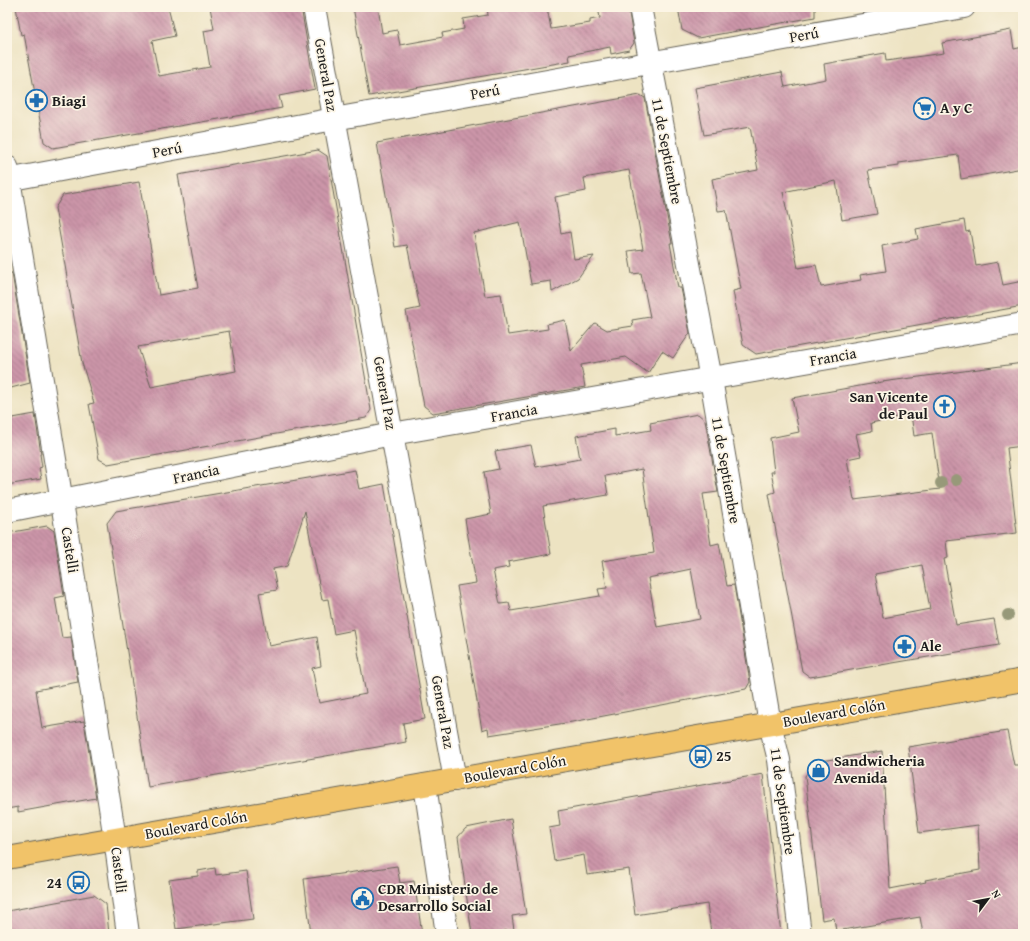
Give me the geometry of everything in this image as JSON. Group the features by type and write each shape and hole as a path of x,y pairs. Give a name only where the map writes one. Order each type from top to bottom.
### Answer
{"main road":[{"name":"Boulevard Colón","path":"7,858 1023,680"}],"street":[{"name":"General Paz","path":"314,7 455,780"},
{"name":"11 de Septiembre","path":"640,7 711,378 770,724 779,760 800,934"},
{"name":"Perú","path":"8,175 334,119 964,7"},
{"name":"Castelli","path":"8,175 62,502 115,839 128,934"},
{"name":"Francia","path":"7,512 392,434 1023,324"},
{"path":"425,785 447,934"}],"building":[{"path":"16,7 168,7 175,36 152,41 159,76 210,67 204,31 214,29 210,7 301,7 315,89 279,96 282,108 53,148 44,142 24,34 21,35"},
{"path":"353,7 378,7 382,33 397,30 400,45 443,37 442,33 464,29 463,19 488,15 487,7 547,7 551,29 590,23 590,20 600,18 598,7 628,7 634,43 629,50 611,54 610,47 569,55 570,61 369,96"},
{"path":"678,7 815,7 815,17 698,38 682,30"},
{"path":"1011,30 1014,49 1023,47 1023,168 961,179 958,155 899,163 899,166 868,170 877,214 842,220 836,181 783,192 798,268 816,265 821,287 861,280 860,275 886,271 882,246 918,239 916,229 964,220 966,232 970,231 976,266 998,262 1003,285 1023,281 1023,306 756,354 743,345 733,291 741,289 726,210 718,211 712,179 758,170 750,127 704,135 695,88 782,72 785,87 826,79 824,64 885,53 886,61 944,53 942,43"},
{"path":"640,95 645,98 672,243 670,243 678,288 681,288 690,333 673,358 662,351 648,373 626,357 581,365 585,387 433,413 424,406 406,311 420,308 407,245 395,247 377,143","holes":["629,170 643,249 628,251 632,274 641,273 650,317 632,320 633,326 607,330 595,323 571,351 565,320 547,324 548,329 508,335 501,294 485,296 474,233 520,222 531,284 551,281 552,292 578,278 594,256 574,259 570,232 561,234 555,197 586,191 584,178"]},
{"path":"318,150 327,156 371,410 366,418 108,464 99,459 89,404 94,403 82,363 55,208 63,195 139,182 159,295 198,288 178,175","holes":["229,331 236,371 151,387 138,347"]},
{"path":"7,273 12,273 30,383 7,389"},
{"path":"1023,363 1023,446 1007,448 1017,533 946,541 948,558 944,559 956,625 994,619 999,645 810,677 802,671 769,494 775,492 771,472 774,472 770,438 799,432 792,398 882,382","holes":["911,414 914,436 932,433 940,489 854,500 847,459 861,456 856,434 872,431 871,423","922,565 930,609 883,618 875,574"]},
{"path":"35,414 41,454 42,467 39,468 41,479 7,485 7,419"},
{"path":"698,414 705,420 718,492 703,494 711,545 719,543 727,586 734,585 750,682 746,689 572,722 489,735 488,728 482,730 457,586 476,583 465,519 491,514 484,472 499,469 495,451 531,445 536,467 580,459 576,436 615,429 615,436 651,430 650,423","holes":["642,469 654,553 602,561 607,588 598,589 600,596 511,611 509,603 500,604 493,570 509,567 508,562 551,554 543,506 608,495 605,476","691,569 700,619 657,627 648,578"]},
{"path":"355,470 359,489 384,484 425,719 403,723 406,742 148,787 107,523 116,511","holes":["305,511 322,600 328,599 334,634 354,630 366,694 319,703 312,668 321,666 317,637 269,646 259,593 277,590 273,569 287,566"]},
{"path":"47,526 54,531 64,596 55,598 62,638 71,637 78,682 36,690 42,728 84,721 96,798 18,812 18,807 7,809 7,648 11,648 7,621 7,533"},
{"path":"1007,731 1014,765 1023,765 1023,934 923,934 920,917 836,931 834,918 822,920 805,776 815,762 882,751 890,889 926,882 925,880 980,870 978,825 919,833 908,747"},
{"path":"763,774 781,934 730,934 730,931 711,933 707,904 635,915 629,869 587,875 584,855 554,861 549,828 560,826 558,811"},
{"path":"511,819 526,914 512,916 514,930 503,931 503,934 472,934 458,837 466,828"},
{"name":"CDR Ministerio de Desarrollo Social","path":"397,866 400,883 414,881 422,934 311,934 304,879"},
{"path":"215,868 216,875 246,871 253,919 176,929 169,880 198,876 198,871"},
{"path":"94,895 106,904 109,934 7,934 7,911"}],"place":[{"name":"Biagi","path":"36,101"},
{"name":"A y C","path":"924,108"},
{"name":"San Vicente de Paul","path":"944,406"},
{"name":"Ale","path":"904,646"},
{"name":"25","path":"701,756"},
{"name":"Sandwicheria Avenida","path":"819,770"},
{"name":"24","path":"78,883"},
{"name":"CDR Ministerio de Desarrollo Social","path":"362,898"}]}
